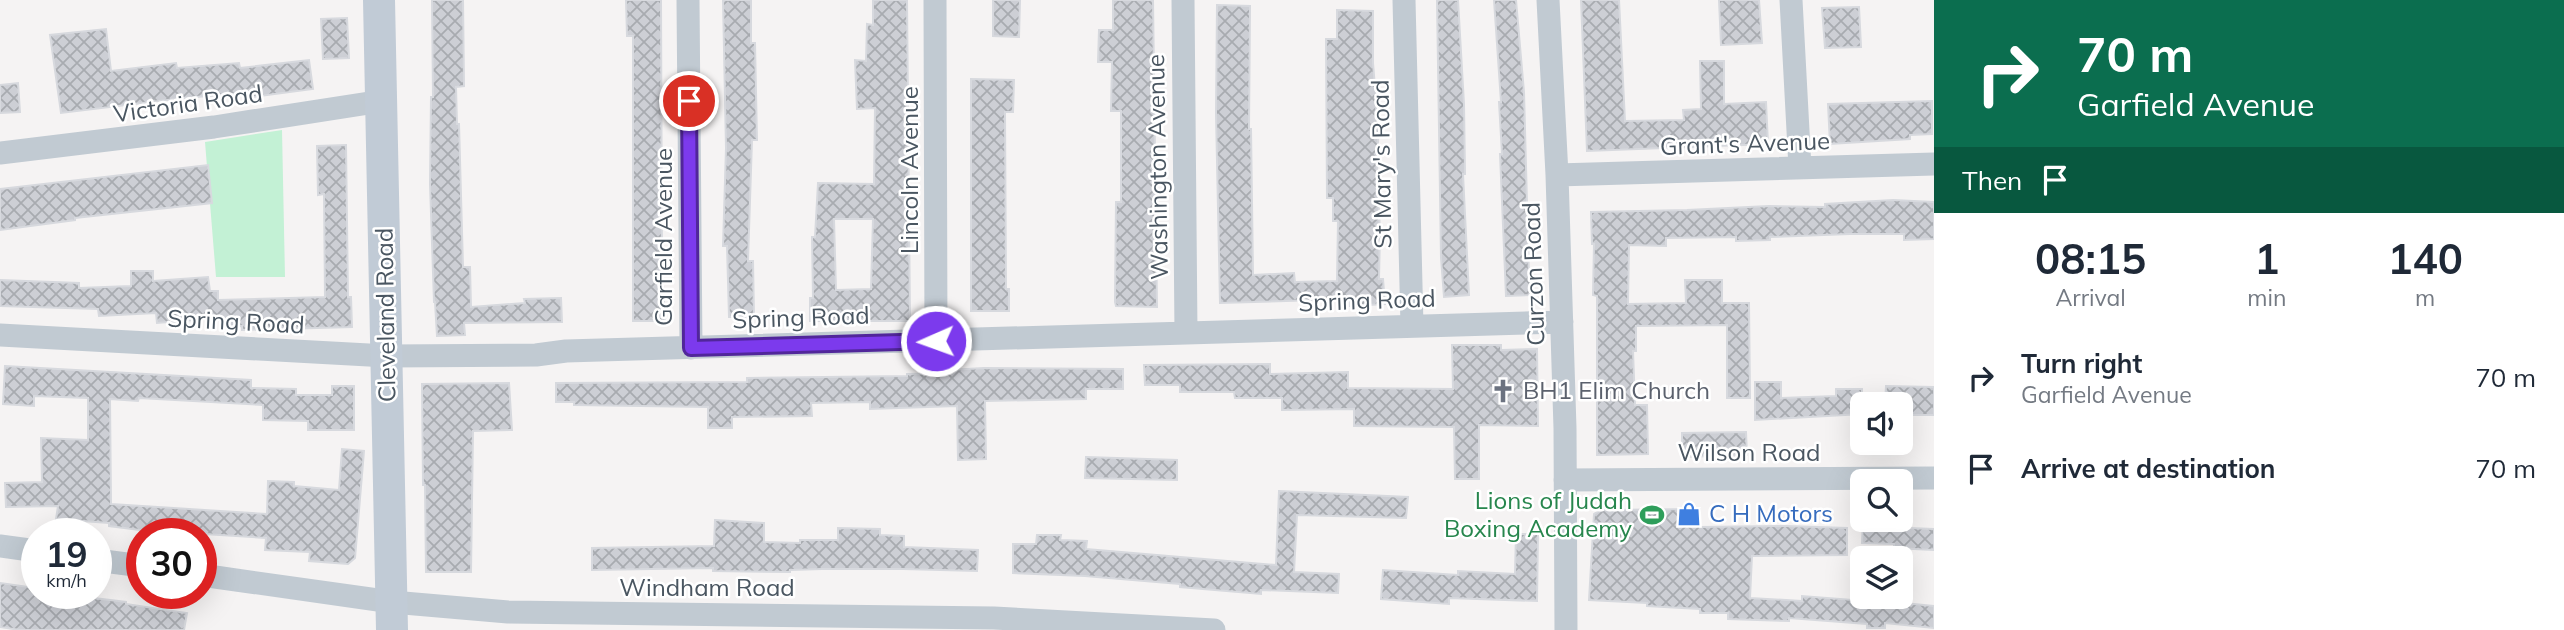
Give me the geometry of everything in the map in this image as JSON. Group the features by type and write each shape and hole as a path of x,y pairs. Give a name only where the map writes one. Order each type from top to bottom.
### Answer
{"street":[{"name":"Cleveland Road","path":"379,0 392,616"},
{"name":"Garfield Avenue","path":"688,0 691,348"},
{"name":"Lincoln Avenue","path":"935,0 936,341"},
{"name":"Washington Avenue","path":"1183,0 1186,332"},
{"name":"St Mary's Road","path":"1404,0 1412,326"},
{"name":"Curzon Road","path":"1548,0 1562,322 1566,630"},
{"path":"1791,0 1800,168"},
{"name":"Victoria Road","path":"0,153 214,127 382,101"},
{"name":"Grant's Avenue","path":"1557,175 1934,164"},
{"name":"Spring Road","path":"0,335 387,356 536,355 566,351 1562,322"},
{"name":"Wilson Road","path":"1565,480 1934,478"},
{"path":"0,546 21,549"},
{"name":"Windham Road","path":"217,578 392,616 508,612 741,622 1038,619 1214,630"}],"green space":[{"path":"282,130 285,277 216,277 205,142"}],"building":[{"path":"432,0 463,0 464,86 456,87 463,267 470,267 471,307 525,303 524,299 561,298 562,322 464,323 465,335 437,336 430,184"},
{"path":"626,0 661,0 662,267 665,321 633,321 633,36 627,36"},
{"path":"723,0 751,0 751,43 755,43 757,140 752,140 748,261 753,261 754,317 729,317 727,246 723,246 726,148"},
{"path":"873,0 907,0 910,321 810,321 810,298 813,298 812,237 815,237 818,183 874,184 875,108 857,109 855,60 866,61 867,24 873,25","holes":["834,219 873,219 871,289 836,290"]},
{"path":"993,0 1020,0 1019,37 993,36"},
{"path":"1113,0 1153,0 1157,307 1116,306 1115,302 1116,202 1121,202 1121,111 1111,111 1112,62 1098,62 1099,30 1113,30"},
{"path":"1437,0 1458,0 1464,104 1463,174 1469,295 1444,297 1441,258"},
{"path":"1494,0 1516,0 1524,92 1529,277 1532,277 1532,295 1506,296 1500,154 1501,102"},
{"path":"1581,0 1619,0 1625,121 1684,120 1683,110 1701,109 1700,61 1724,61 1724,104 1766,102 1768,144 1587,151"},
{"path":"1719,0 1759,0 1762,43 1721,45"},
{"path":"1217,5 1250,6 1249,129 1253,275 1294,273 1295,282 1337,281 1338,221 1333,221 1333,198 1327,198 1326,39 1337,39 1337,10 1373,11 1373,63 1377,87 1376,112 1379,112 1379,279 1383,279 1385,304 1350,306 1350,299 1220,303"},
{"path":"1859,7 1861,47 1825,48 1822,8"},
{"path":"347,18 349,58 323,59 321,19"},
{"path":"106,29 111,71 176,63 177,68 239,63 240,68 309,60 313,89 244,98 243,93 184,98 61,113 50,35"},
{"path":"971,79 1014,80 1013,112 1005,112 1006,289 1009,289 1009,311 971,311"},
{"path":"18,83 20,112 0,113 0,85"},
{"path":"1932,101 1932,134 1910,135 1910,139 1830,144 1828,104"},
{"path":"346,145 348,297 351,297 352,327 242,330 242,326 221,327 220,318 157,323 156,313 99,316 98,309 0,306 0,280 79,283 79,288 131,286 131,271 153,271 153,281 208,277 210,291 218,291 218,300 325,297 324,194 318,195 317,146"},
{"path":"208,165 212,203 75,218 0,230 0,189"},
{"path":"1893,200 1934,202 1934,239 1904,240 1904,234 1850,234 1736,241 1736,237 1666,238 1666,246 1629,245 1628,304 1686,303 1685,280 1722,280 1722,303 1749,303 1750,398 1727,398 1727,325 1636,326 1636,351 1633,351 1635,405 1647,405 1648,454 1597,455 1597,296 1593,295 1594,244 1591,212 1769,206 1825,207 1825,204"},
{"path":"1452,345 1501,345 1501,350 1537,349 1538,426 1479,425 1479,479 1455,479 1454,427 1354,426 1354,409 1282,410 1282,398 1235,398 1234,392 1180,392 1180,385 1145,385 1144,365 1270,364 1270,374 1348,372 1348,388 1453,389"},
{"path":"5,366 251,380 251,388 296,389 296,395 332,395 332,386 354,386 354,430 308,430 308,421 263,420 263,405 139,398 138,401 110,399 111,504 267,514 268,481 294,482 294,486 339,490 342,449 364,451 355,558 348,564 309,561 310,552 265,550 266,538 217,535 217,518 126,518 126,528 112,526 112,518 56,518 58,506 6,507 5,483 42,482 41,438 88,440 88,398 34,396 34,406 3,404"},
{"path":"984,368 1123,369 1123,389 1086,389 1086,399 985,401 986,459 958,460 957,406 870,409 870,402 811,403 812,416 732,417 732,428 708,428 708,407 574,405 574,402 556,402 556,383 747,382 747,378 907,376"},
{"path":"1755,382 1781,382 1781,398 1836,396 1836,389 1862,389 1862,392 1850,392 1850,415 1755,420"},
{"path":"509,383 512,430 473,431 471,572 426,572 422,384"},
{"path":"1886,386 1934,387 1934,415 1913,415 1913,392 1886,392"},
{"path":"1746,432 1747,455 1682,457 1682,433"},
{"path":"1086,457 1177,460 1177,480 1085,478"},
{"path":"1279,491 1408,497 1406,518 1297,515 1294,572 1339,574 1338,593 1261,590 1261,594 1180,587 1180,584 1013,573 1013,544 1036,544 1037,535 1061,535 1060,540 1087,541 1086,549 1276,565"},
{"path":"1700,509 1700,527 1847,528 1847,555 1752,556 1750,598 1802,601 1802,596 1850,600 1850,609 1913,609 1913,604 1934,606 1934,628 1885,623 1885,628 1867,628 1867,624 1789,618 1789,621 1728,619 1728,613 1700,613 1700,609 1589,600 1594,514 1600,510"},
{"path":"715,520 764,523 764,542 838,540 838,528 880,529 880,535 904,536 904,547 978,550 977,571 822,569 790,572 713,571 713,568 592,570 592,548 714,546"},
{"path":"1913,528 1934,529 1934,550 1894,544 1862,543 1862,532 1913,532"},
{"path":"1516,534 1538,534 1537,601 1449,598 1449,604 1381,599 1383,570 1458,575 1458,571 1515,574"},
{"path":"0,583 21,586 21,609 112,609 112,600 126,602 126,609 160,609 187,613 184,630 20,630 0,627"}],"place":[{"name":"BH1 Elim Church","path":"1503,391"},
{"name":"C H Motors","path":"1689,514"},
{"name":"Lions of Judah Boxing Academy","path":"1652,515"}],"route":[{"path":"689,101 691,348 936,341"}]}
